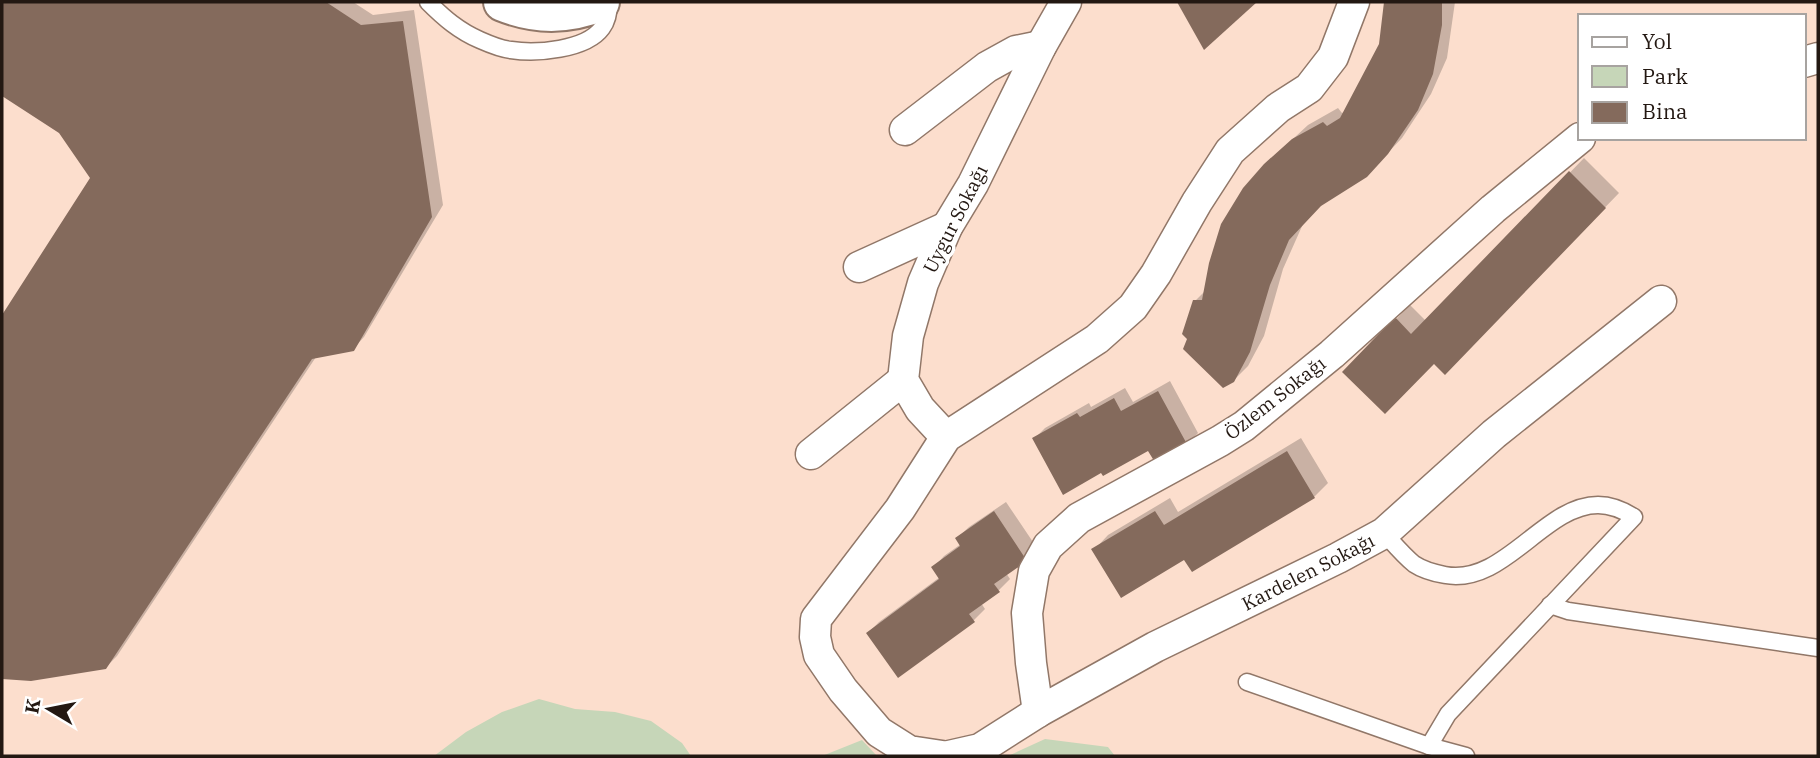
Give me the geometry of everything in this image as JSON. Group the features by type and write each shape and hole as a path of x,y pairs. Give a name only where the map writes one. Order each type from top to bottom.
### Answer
{"main road":[{"path":"529,5 561,12 600,2"}],"street":[{"name":"Uygur Sokağı","path":"903,380 908,336 915,309 947,227 973,184 1041,46 1066,2"},
{"path":"942,756 909,751 878,732 842,690 819,655 815,637 816,619 900,509 946,437 1097,339 1133,307 1156,274 1230,151 1278,108 1309,88 1334,57 1353,2"},
{"path":"905,130 987,67 1016,51 1041,46"},
{"name":"Özlem Sokağı","path":"1038,712 1027,613 1034,571 1048,546 1079,518 1244,426 1332,354 1493,209 1578,140"},
{"path":"859,267 947,227"},
{"name":"Kardelen Sokağı","path":"949,756 980,749 1038,712 1155,647 1384,533 1494,434 1661,300"},
{"path":"811,454 903,380 920,409 946,437"}],"lane":[{"path":"428,2 450,23 480,41 507,50 528,52 557,49 587,40 602,28 609,2"},
{"path":"1384,533 1417,566 1449,576 1466,575 1496,564 1573,510 1584,506 1610,506 1634,517 1448,714 1429,746"},
{"path":"1550,605 1568,611 1818,649"},
{"path":"1247,682 1429,746 1466,756"}],"green space":[{"path":"539,699 575,709 615,712 651,721 682,743 691,756 434,756 466,732 502,712"},
{"path":"1045,739 1108,747 1115,756 1008,756"},
{"path":"862,740 877,756 822,756"}],"building":[{"path":"2,2 326,2 361,25 403,21 432,217 354,351 312,359 106,669 31,681 2,679 2,315 90,178 59,133 2,96"},
{"path":"1177,2 1257,2 1204,50"},
{"path":"1384,2 1442,2 1442,25 1433,74 1418,110 1388,154 1367,177 1321,206 1289,240 1270,285 1250,352 1234,382 1223,388 1183,349 1187,339 1182,334 1193,300 1202,300 1209,263 1221,224 1243,188 1264,164 1292,139 1323,122 1327,126 1340,118 1379,44"},
{"path":"1569,171 1606,208 1445,375 1434,364 1385,414 1342,372 1395,317 1411,334"},
{"path":"1158,391 1188,446 1156,464 1148,451 1063,495 1032,438 1077,413 1080,417 1114,398 1121,411"},
{"path":"1287,451 1315,498 1192,572 1184,560 1121,598 1091,549 1155,511 1164,525"},
{"path":"994,511 1027,561 994,584 1000,592 969,614 975,622 898,678 866,633 939,579 931,567 960,546 955,538"}]}
